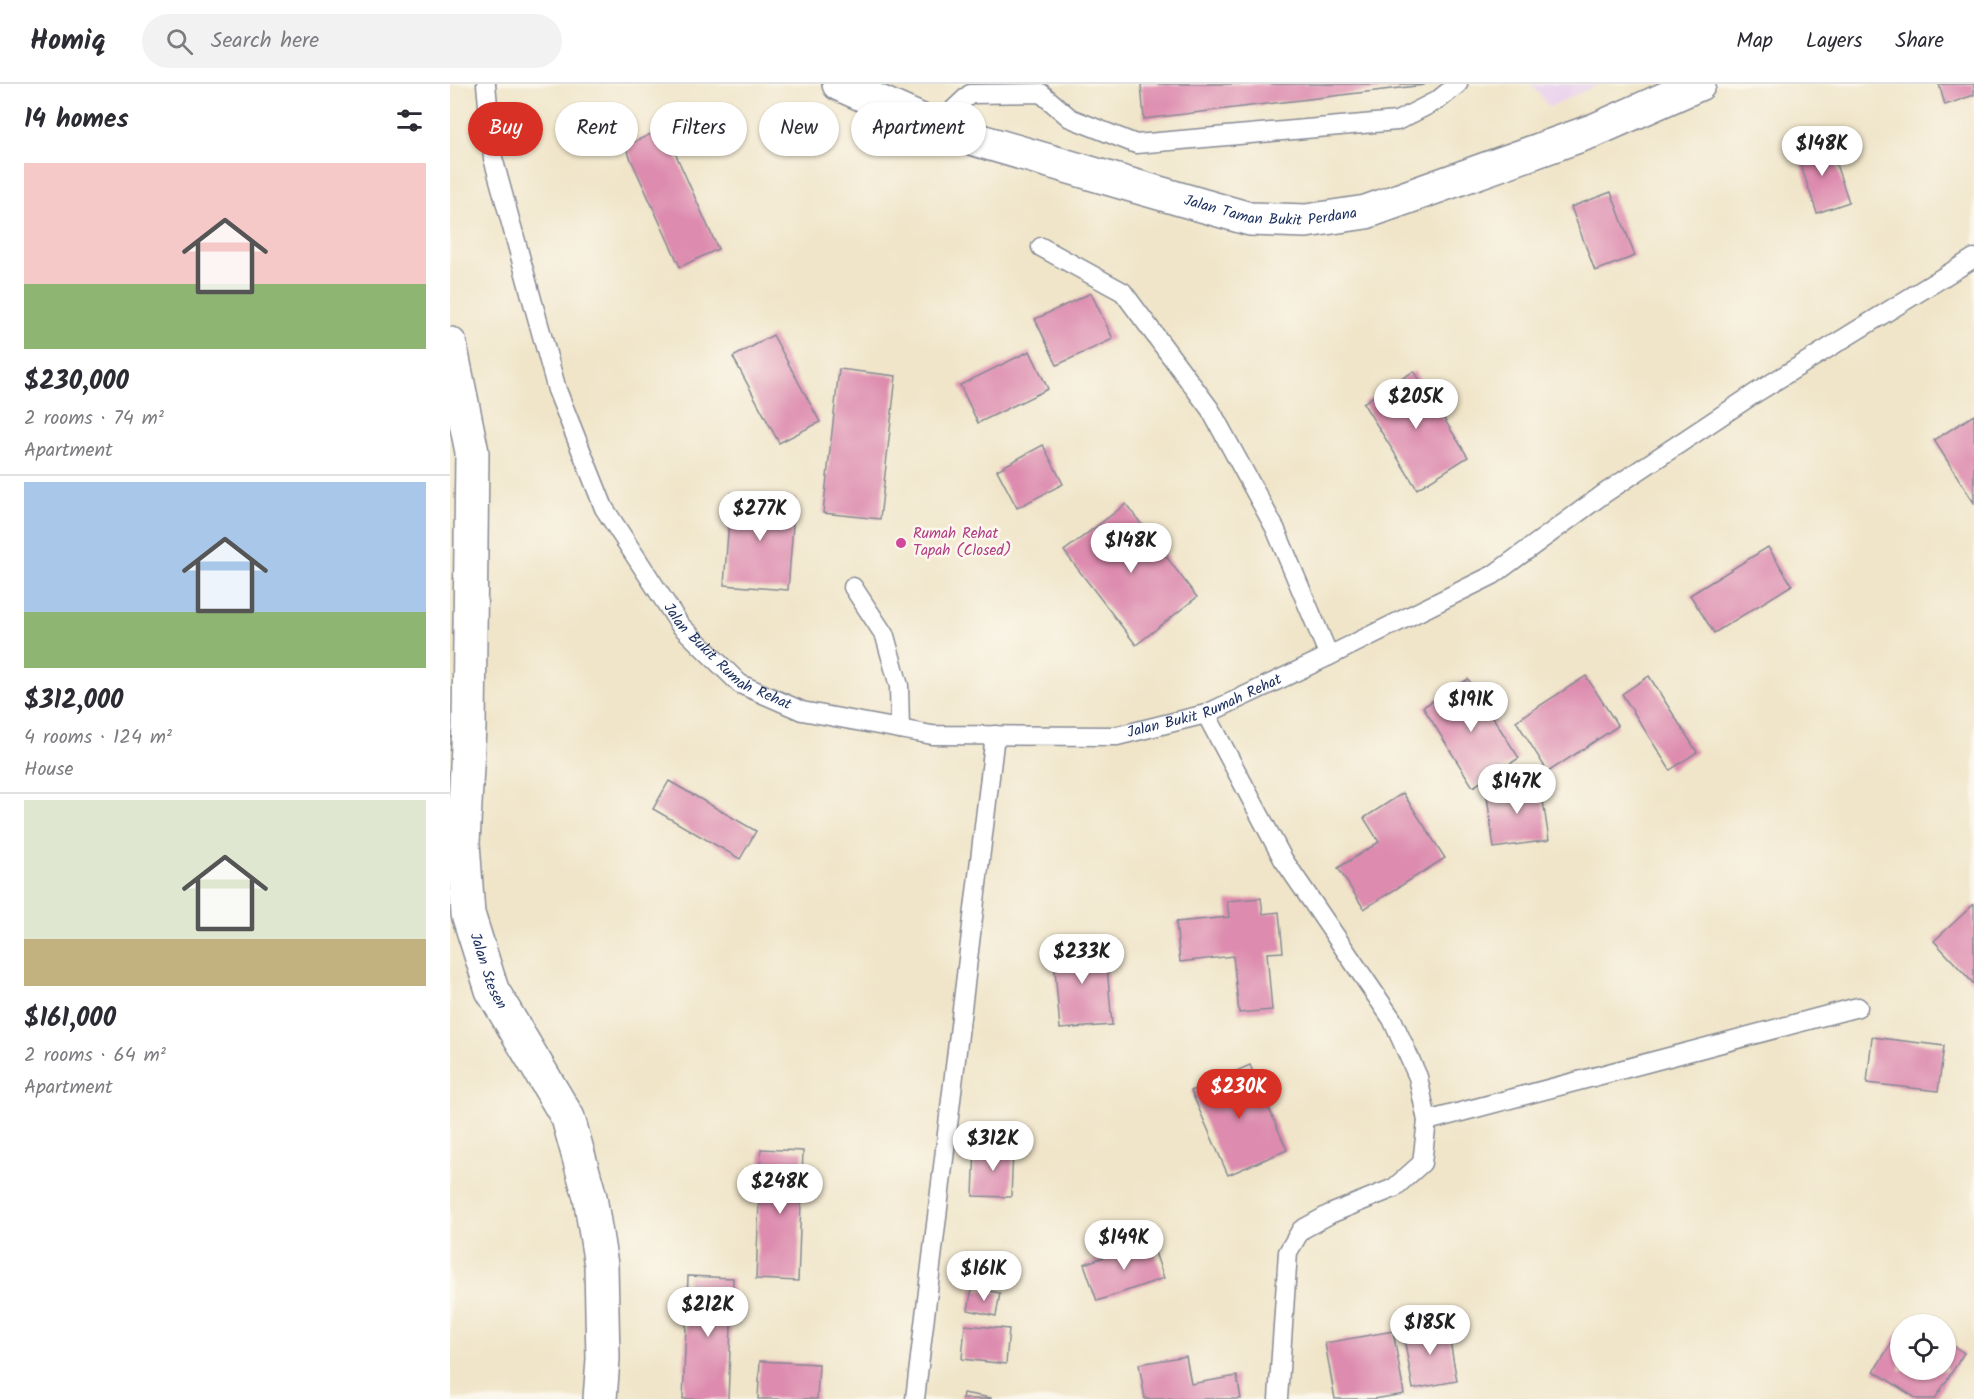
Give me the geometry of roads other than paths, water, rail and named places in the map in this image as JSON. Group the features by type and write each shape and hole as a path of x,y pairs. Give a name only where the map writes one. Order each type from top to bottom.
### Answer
{"main road":[{"name":"Jalan Taman Bukit Perdana","path":"839,84 879,102"},
{"name":"Jalan Taman Bukit Perdana","path":"986,142 1250,219 1306,220 1366,212 1595,130 1699,84"},
{"name":"Jalan Stesen","path":"450,344 472,452 469,727 463,843 468,914 492,990 568,1118 590,1197 601,1265 603,1359 600,1399"}],"lane":[{"name":"Jalan Bukit Rumah Rehat","path":"486,84 493,158 557,390 604,508 680,625 740,684 802,711 932,735 1117,736 1206,714 1493,575 1605,493 1754,394 1974,258"},
{"path":"961,102 970,94 1045,89 1070,118 1136,144 1397,121 1438,100 1458,84"},
{"path":"1041,247 1123,292 1210,409 1275,528 1329,656"},
{"path":"853,587 885,636 899,686 900,729"},
{"path":"1206,714 1283,859 1392,1019 1418,1077 1427,1121 1422,1163 1394,1188 1330,1214 1301,1230 1288,1252 1278,1399"},
{"path":"915,1399 995,735"},
{"path":"1427,1121 1858,1007"}],"place":[{"name":"Rumah Rehat Tapah (Closed)","path":"901,543"}]}
